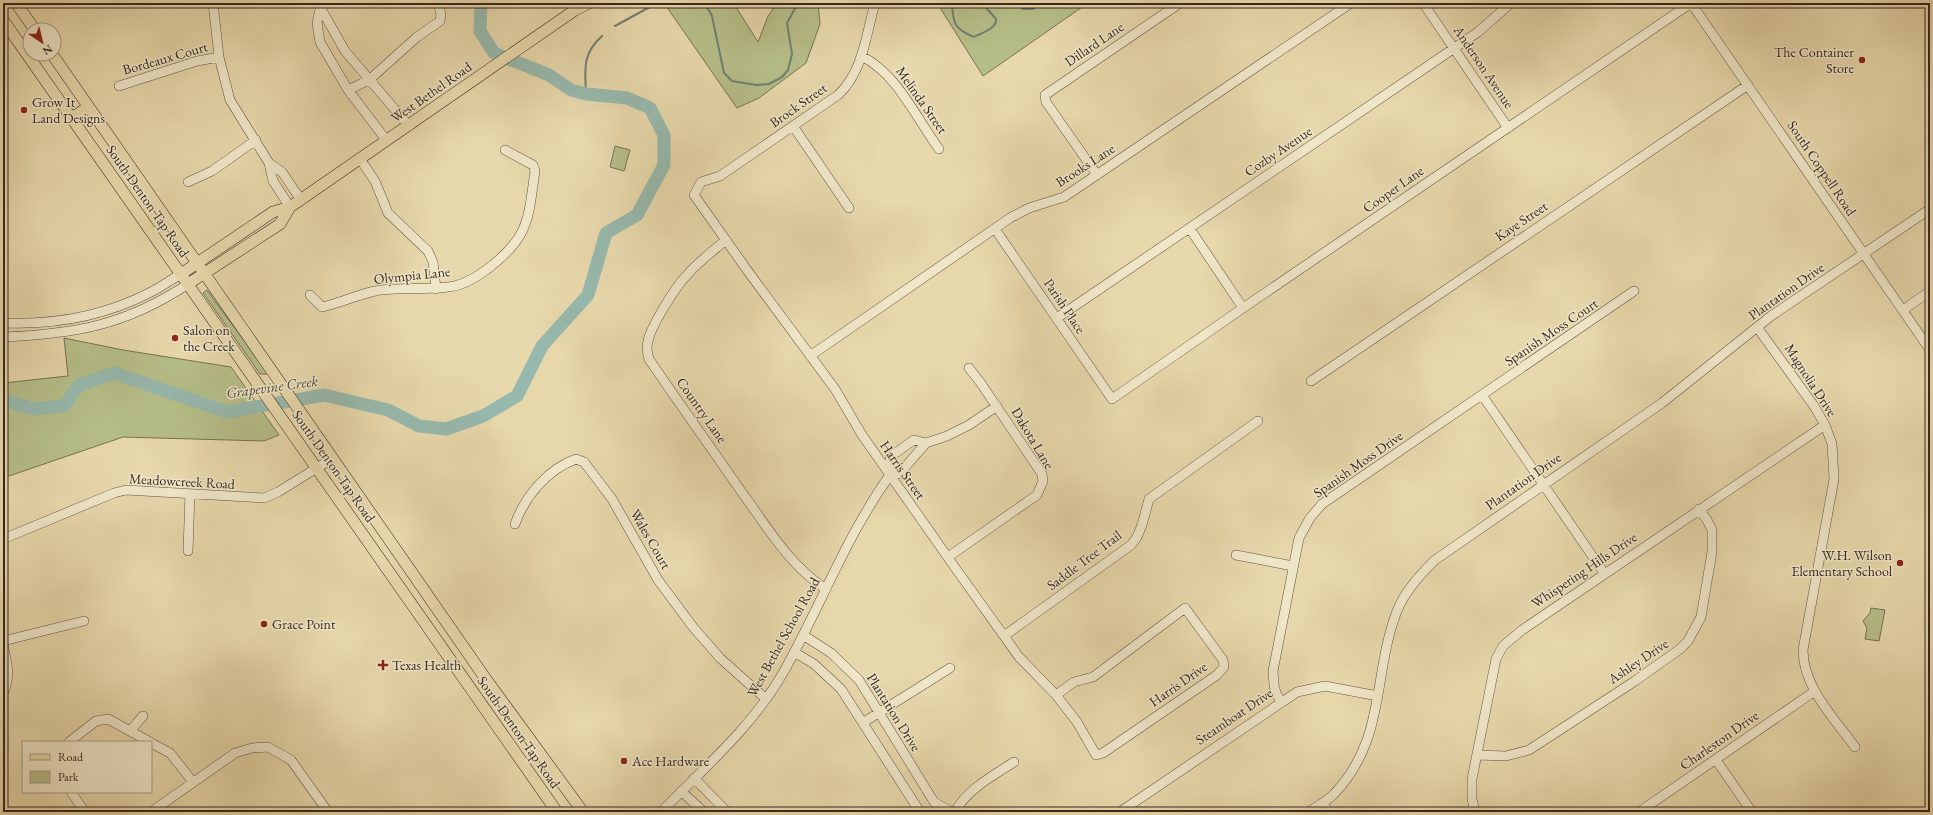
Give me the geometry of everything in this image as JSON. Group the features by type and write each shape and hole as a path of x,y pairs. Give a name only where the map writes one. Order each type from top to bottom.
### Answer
{"main road":[{"path":"16,3 29,22"},
{"name":"West Bethel Road","path":"181,274 273,212 290,207 301,200 575,10 589,3"},
{"name":"South Denton Tap Road","path":"3,20 557,812"},
{"name":"South Denton Tap Road","path":"57,62 198,262 482,674 583,812"},
{"path":"72,118 88,107"},
{"name":"West Bethel Road","path":"188,284 280,224 290,207"},
{"path":"412,605 427,594"},
{"path":"467,684 482,674"}],"street":[{"path":"213,3 219,57 230,100 269,163 273,181 290,207"},
{"path":"348,90 369,80 417,37 440,21 441,14 438,3"},
{"name":"Brock Street","path":"694,194 701,182 720,176 838,95 847,86 860,64 875,3"},
{"name":"Dillard Lane","path":"1097,176 1046,102 1045,95 1180,3"},
{"name":"Brooks Lane","path":"810,356 995,229 1029,208 1064,197 1097,176 1351,3"},
{"name":"Anderson Avenue","path":"1423,3 1508,128"},
{"name":"Cozby Avenue","path":"1057,318 1455,48 1478,32 1511,3"},
{"name":"South Coppell Road","path":"1691,3 1930,350"},
{"name":"Cooper Lane","path":"1112,399 1691,3"},
{"path":"320,6 345,51 409,126"},
{"path":"320,6 317,23 320,42 348,90 386,141"},
{"name":"Melinda Street","path":"861,56 873,62 890,77 939,149"},
{"name":"Bordeaux Court","path":"119,86 197,61 219,57"},
{"name":"Kaye Street","path":"1311,381 1748,85"},
{"path":"793,126 849,208"},
{"path":"188,182 212,171 256,140"},
{"name":"Olympia Lane","path":"310,295 322,307 339,304 375,291 436,289 450,287 476,278 504,257 520,238 529,216 535,171 533,165 505,150"},
{"path":"360,159 375,181 388,213 428,251 433,262 436,289"},
{"path":"269,163 282,172 301,200"},
{"name":"Harris Street","path":"694,194 835,389 862,435 1019,657 1056,695 1077,722 1096,755"},
{"name":"Plantation Drive","path":"1309,812 1332,796 1350,775 1367,742 1375,717 1389,639 1398,610 1415,580 1435,560 1662,403 1792,301 1864,255 1930,209"},
{"name":"Parish Place","path":"995,229 1112,399"},
{"path":"1190,229 1243,308"},
{"name":"Country Lane","path":"726,240 682,280 648,340 647,350 649,359 684,411 790,558 811,580 826,590"},
{"path":"3,323 31,324 83,316 124,304 150,293 181,274"},
{"path":"3,336 35,336 98,327 128,317 147,308 188,284"},
{"name":"Spanish Moss Court","path":"1482,395 1634,291"},
{"path":"1903,310 1930,291"},
{"name":"Magnolia Drive","path":"1757,327 1814,406 1825,425 1832,444 1834,479 1803,662 1806,674 1815,691 1855,747"},
{"name":"Dakota Lane","path":"948,557 1037,495 1041,488 1042,474 997,406 969,368"},
{"path":"1482,395 1604,573"},
{"name":"Spanish Moss Drive","path":"1281,701 1276,695 1274,688 1273,671 1299,538 1310,518 1322,504 1482,395"},
{"path":"926,443 914,440 891,456 890,475 900,473 926,443 947,436 970,425 997,406"},
{"name":"Saddle Tree Trail","path":"1004,636 1131,545 1137,537 1142,525 1149,499 1258,422"},
{"name":"Whispering Hills Drive","path":"1475,812 1472,799 1472,779 1496,659 1503,646 1522,630 1604,573 1825,425"},
{"name":"Meadowcreek Road","path":"3,539 114,493 126,490 264,498 278,492 318,469 333,458"},
{"name":"Wales Court","path":"516,524 521,509 538,486 567,462 576,459 584,462 612,499 658,580 684,615 720,658 766,699"},
{"name":"West Bethel School Road","path":"661,812 752,718 766,699 794,652 869,506 890,475"},
{"path":"188,551 190,494"},
{"name":"Ashley Drive","path":"1477,755 1506,756 1529,750 1665,660 1688,641 1701,617 1712,552 1712,530 1699,509"},
{"path":"1236,555 1293,566"},
{"name":"Harris Drive","path":"1056,695 1074,682 1093,677 1185,608 1223,660 1224,668 1217,675 1103,754 1096,755"},
{"path":"3,641 84,621"},
{"name":"Plantation Drive","path":"803,635 832,653 862,684 934,802 952,812"},
{"path":"3,645 8,668 8,680 3,694"},
{"path":"794,652 814,664 842,689 920,812"},
{"path":"864,722 950,668"},
{"name":"Steamboat Drive","path":"1120,812 1281,701 1305,689 1325,686 1378,696"},
{"name":"Charleston Drive","path":"1639,812 1815,691"},
{"path":"130,731 143,716"},
{"path":"70,741 96,721 108,719 148,741"},
{"path":"152,743 170,753 193,782"},
{"path":"151,812 235,753 252,748 268,747 291,760 328,812"},
{"path":"1716,760 1752,812"},
{"path":"955,812 960,803 968,794 1014,762"},
{"path":"694,778 727,812"},
{"path":"681,791 704,812"},
{"path":"72,793 85,812"},
{"path":"1322,803 1329,812"}],"green space":[{"path":"664,3 731,3 736,7 758,42 768,16 777,3 818,3 820,24 806,63 759,98 737,108"},
{"path":"937,3 1088,3 983,76"},
{"path":"615,146 630,150 624,171 610,167"},
{"path":"207,290 269,374 260,374 203,293"},
{"path":"64,338 123,350 231,367 279,435 264,441 123,437 3,478 3,383 68,376"},
{"path":"1871,608 1885,610 1879,641 1865,639 1867,628 1863,621 1870,613"}],"waterway":[{"name":"Grapevine Creek","path":"3,400 33,409 64,406 79,385 114,373 227,412 324,395 388,410 419,426 446,429 483,416 517,396 542,346 588,295 606,233 637,215 664,165 664,135 650,108 627,98 586,94 571,90 549,75 494,53 480,31 481,3"},
{"path":"615,26 657,3"},
{"path":"705,3 712,16 724,73 732,81 756,85 769,84 782,77 788,70 792,54 787,23 798,3"},
{"path":"952,3 953,16 956,24 962,31 974,37 991,28 996,22 996,19 982,3"},
{"path":"1016,3 1023,9 1033,9 1039,3"},
{"path":"586,94 586,62 591,49 602,36"}],"place":[{"name":"The Container Store","path":"1862,60"},
{"name":"Grow It Land Designs","path":"24,110"},
{"name":"Salon on the Creek","path":"175,338"},
{"name":"W.H. Wilson Elementary School","path":"1900,563"},
{"name":"Grace Point","path":"264,624"},
{"name":"Texas Health","path":"383,665"},
{"name":"Ace Hardware","path":"624,761"}]}
